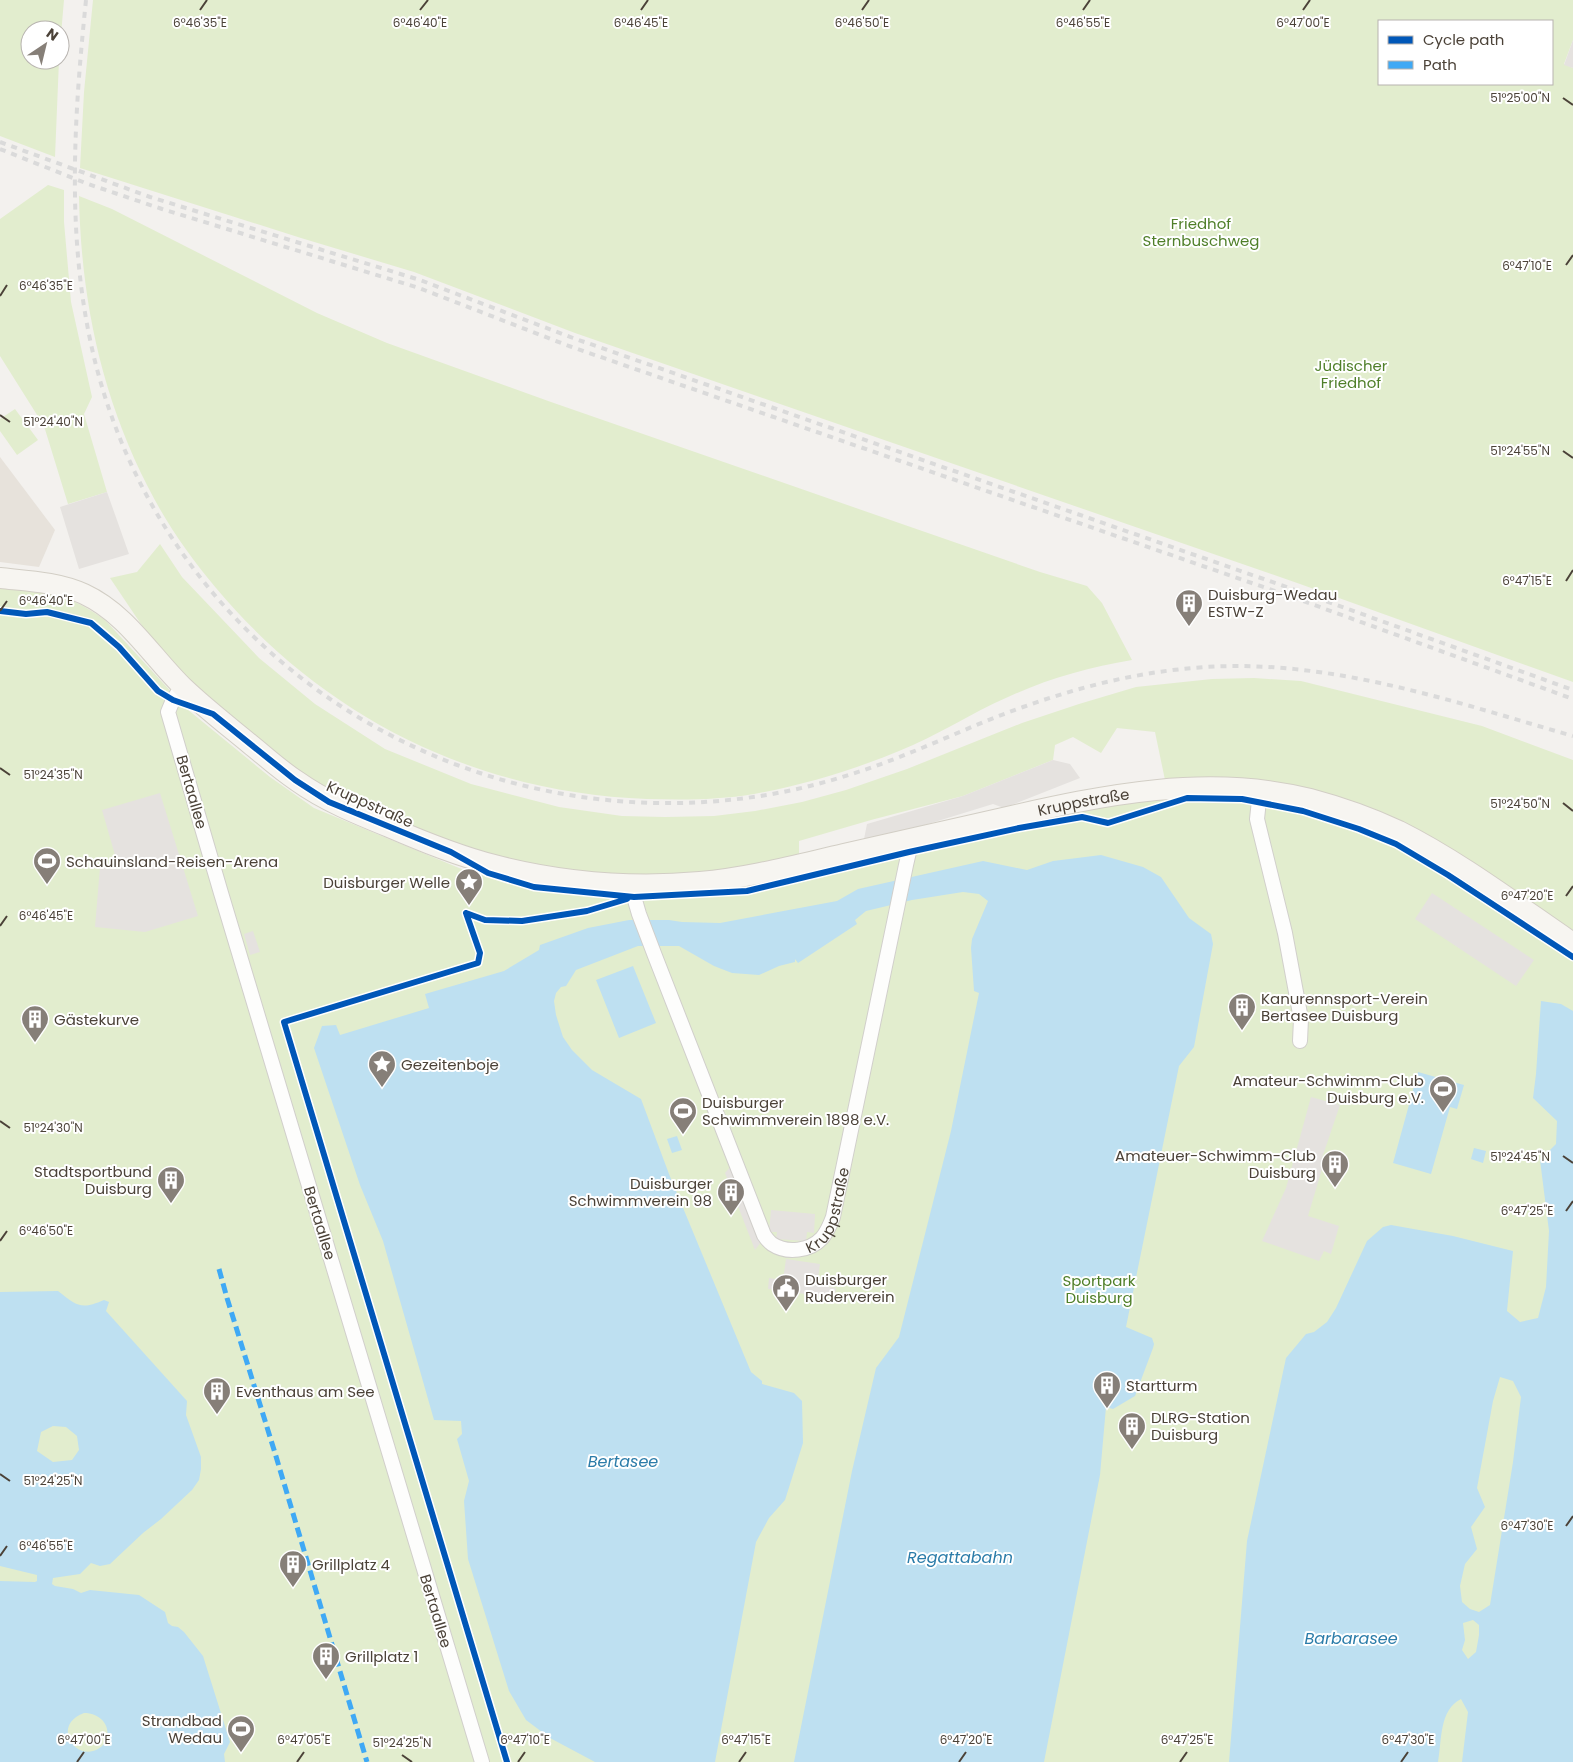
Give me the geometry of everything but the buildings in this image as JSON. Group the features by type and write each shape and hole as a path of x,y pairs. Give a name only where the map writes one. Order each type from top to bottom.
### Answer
{"street":[{"name":"Kruppstraße","path":"0,578 57,586 76,591 94,599 121,618 182,686 213,714 295,780 329,802 451,852 495,865 540,875 590,881 630,883 699,882 748,875 1083,800 1144,790 1207,787 1260,791 1307,798 1396,830 1436,852 1573,943"},
{"name":"Bertaallee","path":"182,686 168,712 482,1762"},
{"path":"1260,791 1257,819 1287,942 1301,1019 1300,1041"},
{"name":"Kruppstraße","path":"630,883 639,914 764,1235 771,1244 795,1250 814,1244 828,1230 833,1217 909,852 908,840"}],"shaded area":[{"path":"1573,40 1573,68 1564,65"},
{"path":"0,457 55,530 39,567 0,562"},
{"path":"107,492 129,554 79,569 60,507"},
{"path":"1053,760 1070,764 1080,778 1004,808 993,804 863,844 867,824 963,796"},
{"path":"160,793 198,916 145,932 95,927 100,867 119,869 102,810"},
{"path":"1432,893 1534,960 1516,986 1415,919"},
{"path":"253,931 260,952 250,955 244,934"},
{"path":"1311,1097 1340,1105 1322,1158 1325,1159 1308,1216 1339,1226 1331,1254 1324,1251 1319,1261 1262,1241 1286,1188"},
{"path":"731,1166 761,1242 755,1250 725,1173"},
{"path":"771,1210 815,1214 814,1233 807,1232 806,1241 776,1239 777,1232 769,1232"},
{"path":"786,1259 820,1264 817,1285 836,1288 835,1298 768,1289 769,1278 783,1280"}],"green space":[{"path":"0,0 64,0 62,20 20,20 20,70 59,70 55,157 0,136"},
{"name":"Friedhof Sternbuschweg","path":"93,0 1573,0 1573,40 1564,64 1573,68 1573,682 1300,584 575,333 414,272 80,168 84,92"},
{"path":"48,185 64,190 64,222 71,302 92,397 84,414 107,492 68,504 44,426 0,356 0,219"},
{"path":"79,196 112,209 317,313 387,343 1040,572 1087,586 1102,603 1132,660 1100,666 1053,679 994,703 913,745 846,771 791,786 754,794 728,797 647,799 584,794 523,782 465,764 409,740 355,710 305,675 259,634 206,576 163,514 132,452 106,382 89,309 84,272"},
{"path":"15,409 38,440 17,455 0,431 0,419"},
{"path":"160,544 182,577 259,658 315,704 385,749 471,784 559,807 622,816 714,816 755,811 802,802 846,790 907,769 1022,723 1079,704 1136,687 1212,679 1254,678 1301,681 1482,726 1573,760 1573,930 1441,844 1263,783 1209,777 1165,780 1155,732 1117,728 1101,753 1073,737 1055,745 1053,760 963,796 799,841 799,858 747,869 631,877 515,864 408,828 298,775 201,696 159,651 110,578 137,572"},
{"name":"Sportpark Duisburg","path":"0,587 56,595 80,605 106,621 187,709 270,777 314,808 464,870 534,887 608,897 721,891 1133,798 1264,796 1361,823 1435,859 1573,952 1573,1762 0,1762"}],"water":[{"path":"1101,855 1143,867 1161,877 1189,918 1211,934 1213,944 1194,1047 1179,1066 1126,1327 1152,1338 1154,1344 1135,1396 1113,1409 1106,1407 1100,1475 1044,1762 794,1762 852,1471 876,1368 899,1337 951,1131 979,993 974,991 971,948 972,939 988,901 979,894 963,892 912,900 866,911 855,920 857,924 798,963 795,959 795,962 779,966 759,975 732,973 714,966 679,946 638,946 576,970 566,986 561,987 556,993 554,1001 556,1015 563,1037 572,1050 592,1070 641,1099 669,1174 751,1372 762,1381 762,1384 794,1393 802,1401 803,1443 785,1500 769,1518 756,1542 715,1762 595,1762 550,1738 526,1720 509,1691 468,1559 464,1501 469,1481 457,1439 462,1434 461,1421 434,1420 383,1241 360,1185 314,1048 322,1026 336,1025 340,1035 429,1008 425,994 504,971 539,950 540,945 588,928 629,920 720,923 837,901 858,889 983,861 1027,870 1053,861"},
{"path":"633,966 656,1023 619,1038 596,980"},
{"name":"Barbarasee","path":"1541,1001 1561,1004 1573,1011 1573,1762 1462,1762 1468,1712 1461,1699 1454,1704 1445,1718 1438,1762 1229,1762 1247,1541 1286,1358 1306,1334 1314,1332 1327,1322 1336,1308 1367,1241 1383,1227 1391,1225 1453,1236 1513,1251 1507,1311 1520,1322 1538,1318 1546,1287 1549,1231 1540,1160 1556,1144 1557,1121 1533,1098","holes":["1500,1377 1513,1381 1521,1397 1513,1462 1490,1605 1479,1612 1470,1609 1462,1602 1460,1586 1465,1564 1477,1549 1471,1527 1485,1507 1477,1488 1493,1401","1473,1620 1479,1625 1479,1635 1476,1652 1468,1659 1462,1650 1465,1640 1463,1623"]},
{"path":"1418,1072 1464,1085 1457,1109 1450,1107 1431,1174 1393,1163"},
{"path":"677,1136 682,1150 672,1153 667,1139"},
{"path":"1474,1148 1486,1151 1483,1163 1471,1159"},
{"path":"58,1291 75,1303 84,1306 104,1300 109,1302 106,1311 187,1401 186,1415 201,1457 199,1480 192,1490 110,1564 100,1566 91,1563 80,1574 53,1578 52,1584 81,1593 90,1590 139,1595 165,1612 168,1623 184,1632 203,1656 230,1742 224,1754 225,1762 0,1762 0,1581 35,1582 37,1581 37,1575 0,1566 0,1292","holes":["53,1426 66,1427 77,1436 79,1450 72,1460 53,1462 37,1451 41,1432","84,1713 89,1713 102,1719 107,1732 102,1746 89,1752 81,1751 75,1746 70,1740 68,1733 69,1726 74,1719"]}],"railway":[{"path":"86,0 76,133 75,177 79,265 84,309 93,353 129,459 182,553 251,634 333,701 426,752 528,787 635,802 746,798 807,787 868,769 1008,712 1090,686 1182,669 1253,666 1346,676 1392,686 1438,697 1573,736"},
{"path":"0,142 150,197 420,280 573,338 1298,591 1573,690"},
{"path":"0,149 88,184 162,209 419,288 569,346 1295,598 1573,699"}],"marked path":[{"path":"219,1269 367,1762"}],"cycle path":[{"path":"0,611 26,614 47,612 91,623 119,647 158,691 173,700 213,714 295,780 329,802 451,852 488,873 534,887 634,897 747,891 1019,828 1082,817 1108,823 1187,798 1242,799 1303,811 1359,829 1396,844 1448,875 1573,957"},
{"path":"466,913 485,920 522,921 587,911 627,899"},
{"path":"466,913 480,953 478,963 284,1022 507,1762"}],"place":[{"name":"Duisburg-Wedau ESTW-Z","path":"1189,627"},
{"name":"Schauinsland-Reisen-Arena","path":"47,885"},
{"name":"Duisburger Welle","path":"469,906"},
{"name":"Kanurennsport-Verein Bertasee Duisburg","path":"1242,1031"},
{"name":"Gästekurve","path":"35,1043"},
{"name":"Gezeitenboje","path":"382,1088"},
{"name":"Amateur-Schwimm-Club Duisburg e.V.","path":"1443,1113"},
{"name":"Duisburger Schwimmverein 1898 e.V.","path":"683,1135"},
{"name":"Amateuer-Schwimm-Club Duisburg","path":"1335,1188"},
{"name":"Stadtsportbund Duisburg","path":"171,1204"},
{"name":"Duisburger Schwimmverein 98","path":"731,1216"},
{"name":"Duisburger Ruderverein","path":"786,1312"},
{"name":"Startturm","path":"1107,1409"},
{"name":"Eventhaus am See","path":"217,1415"},
{"name":"DLRG-Station Duisburg","path":"1132,1450"},
{"name":"Grillplatz 4","path":"293,1588"},
{"name":"Grillplatz 1","path":"326,1680"},
{"name":"Strandbad Wedau","path":"241,1753"}],"park label":[{"name":"Jüdischer Friedhof","path":"1351,374"}],"water label":[{"name":"Bertasee","path":"623,1461"},
{"name":"Regattabahn","path":"960,1557"}]}
